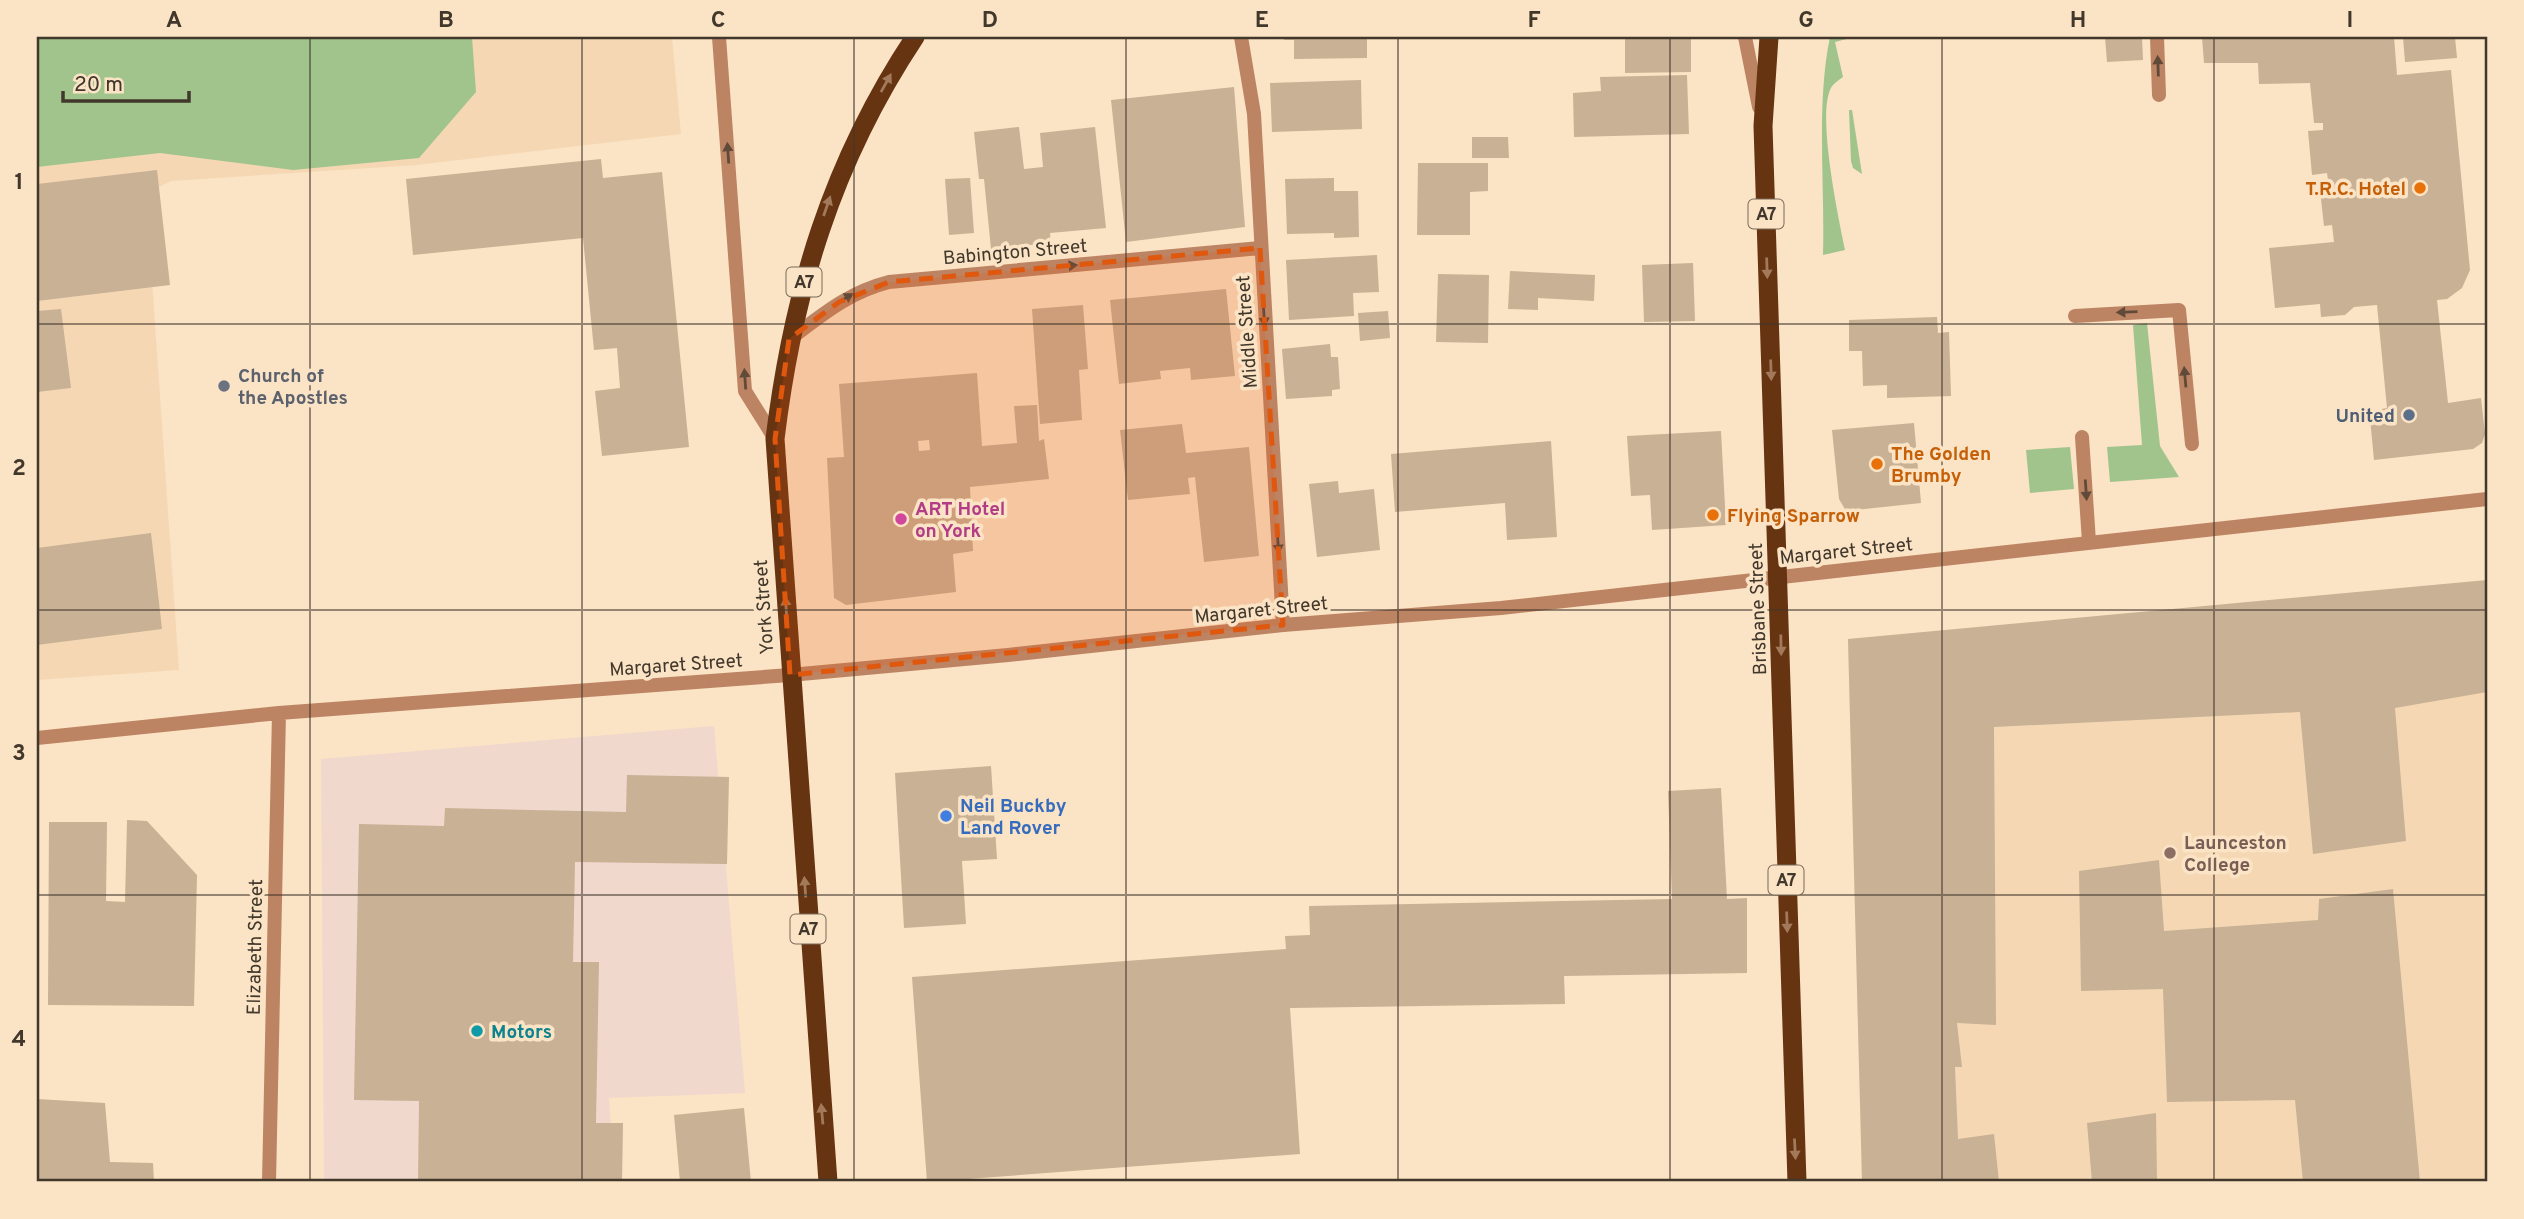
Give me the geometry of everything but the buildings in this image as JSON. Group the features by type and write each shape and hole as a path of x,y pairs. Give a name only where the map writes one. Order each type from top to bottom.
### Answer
{"highway":[{"name":"A7","path":"775,439 789,339 829,198 859,132 915,37"},
{"name":"A7","path":"1763,126 1769,37"},
{"name":"Brisbane Street","path":"1763,126 1797,1182"},
{"name":"York Street","path":"775,439 828,1182"}],"street":[{"name":"York Street","path":"719,37 745,391 775,439"},
{"name":"Middle Street","path":"1241,37 1254,114 1283,625"},
{"name":"Brisbane Street","path":"1745,37 1763,126"},
{"path":"2157,37 2159,95"},
{"name":"Babington Street","path":"789,339 838,302 864,288 889,282 1260,248"},
{"path":"2075,316 2179,310 2192,444"},
{"path":"2082,437 2089,542"},
{"name":"Margaret Street","path":"37,738 278,713 1008,656 1283,625 1501,608 2487,499"},
{"name":"Elizabeth Street","path":"269,1182 278,713"}],"highlighted area":[{"path":"1260,248 1283,625 790,675 775,439 789,339 839,302 889,282"}],"shaded area":[{"path":"37,37 672,37 681,134 417,165 171,181 146,194 179,670 37,680"},
{"name":"Launceston College","path":"2487,593 2487,1182 1865,1182 1859,1067 1848,639"},
{"name":"Motors","path":"714,726 745,1093 609,1098 615,1182 324,1182 321,759"}],"green space":[{"path":"37,37 472,37 476,92 419,158 293,170 160,153 37,167"},
{"path":"1830,37 1854,37 1835,42 1843,77 1829,93 1826,126 1845,250 1823,255 1822,117"},
{"path":"1849,110 1852,110 1862,174 1853,168 1851,161"},
{"path":"2147,323 2160,446 2179,477 2110,482 2107,447 2142,445 2133,325"},
{"path":"2070,447 2074,489 2030,493 2026,450"}],"place":[{"name":"T.R.C. Hotel","path":"2420,188"},
{"name":"Church of the Apostles","path":"224,386"},
{"name":"United","path":"2409,415"},
{"name":"The Golden Brumby","path":"1877,464"},
{"name":"Flying Sparrow","path":"1713,515"},
{"name":"ART Hotel on York","path":"901,519"},
{"name":"Neil Buckby Land Rover","path":"946,816"},
{"name":"Launceston College","path":"2170,853"},
{"name":"Motors","path":"477,1031"}]}
